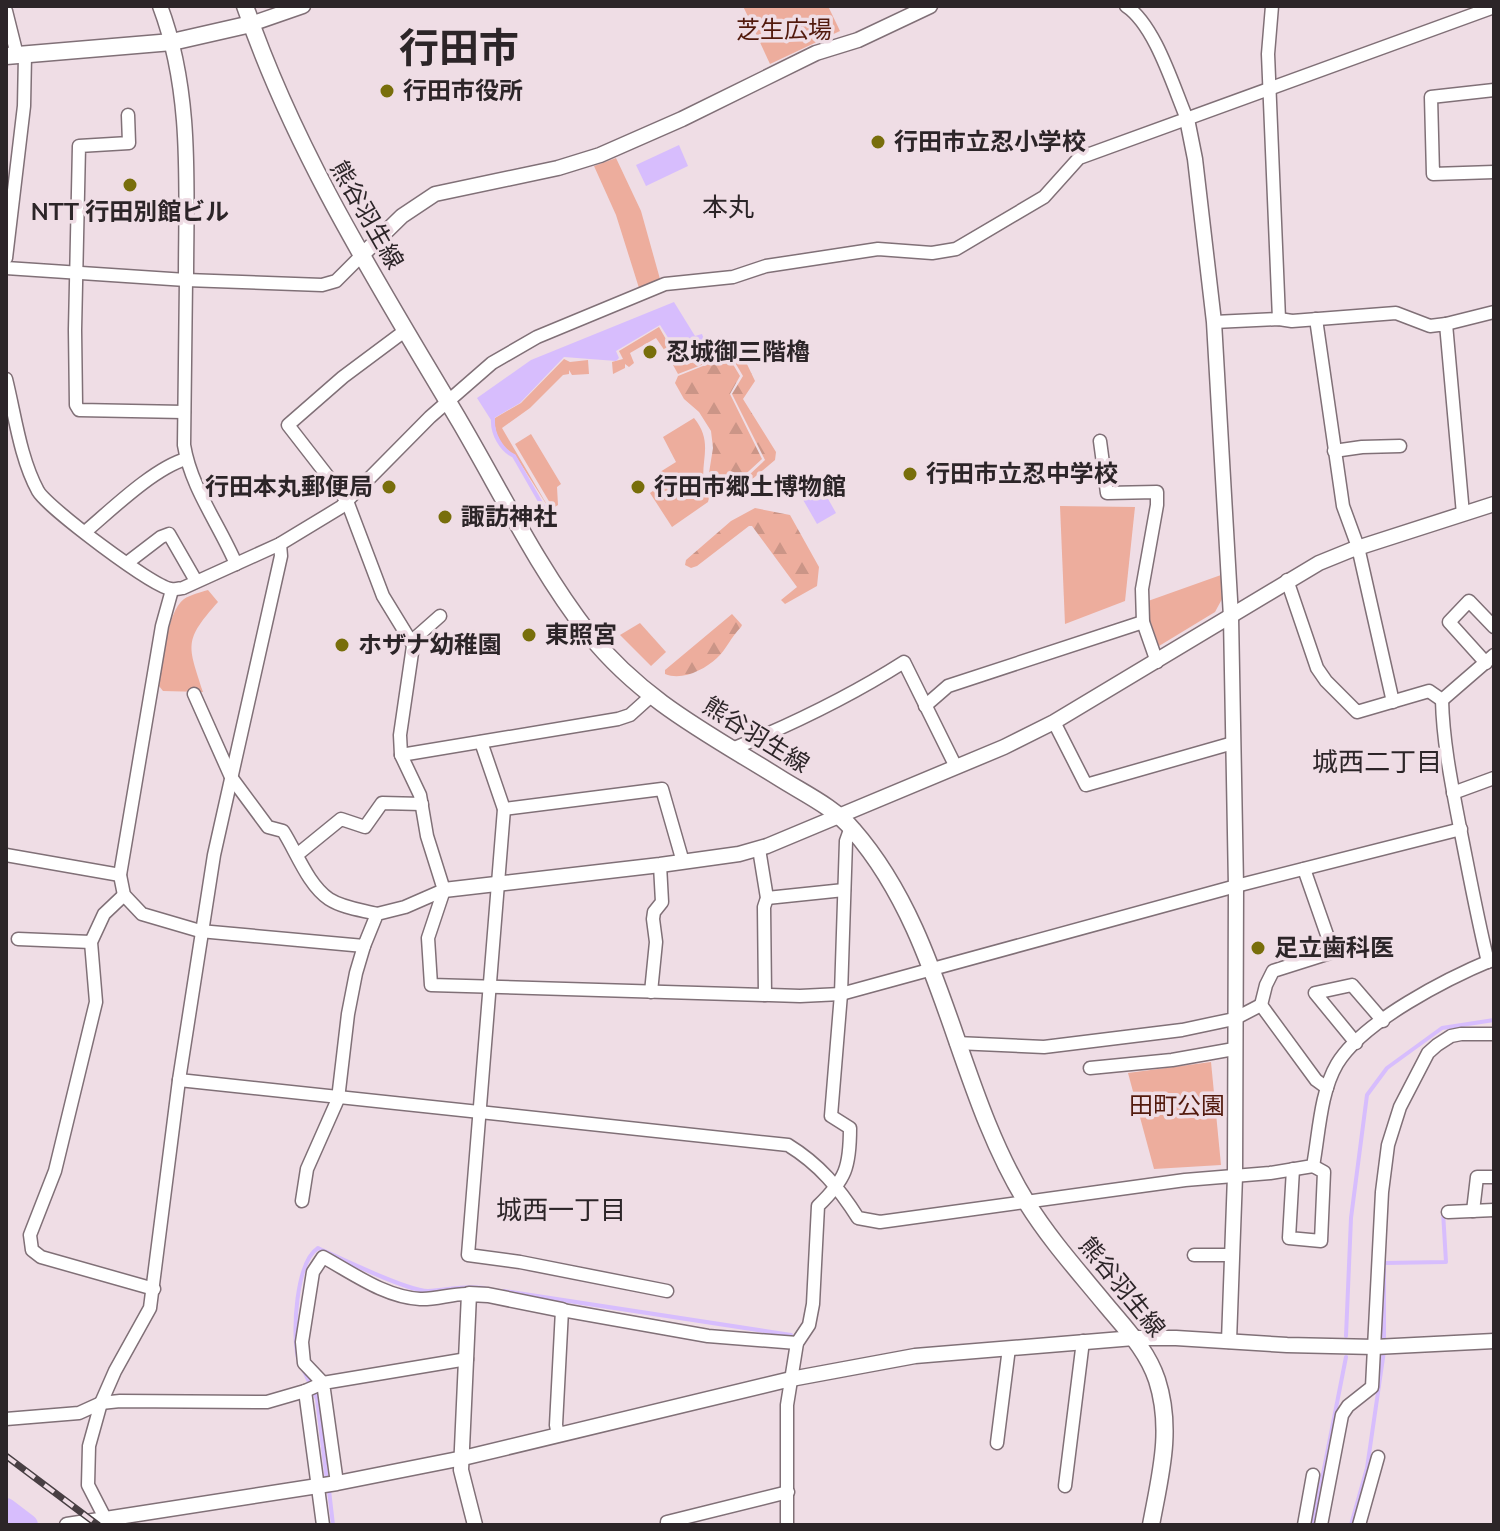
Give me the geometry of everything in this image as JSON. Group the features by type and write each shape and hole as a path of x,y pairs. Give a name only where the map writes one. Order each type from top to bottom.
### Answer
{"main road":[{"name":"熊谷羽生線","path":"245,6 298,137 322,186 565,600 616,667 650,697 837,815 851,827 895,889 930,968 956,1043 1003,1157 1027,1202 1059,1248 1149,1358 1163,1402 1166,1425 1165,1449 1151,1525"},
{"path":"16,55 172,42 251,24"}],"street":[{"path":"160,6 172,42 183,97 186,459 236,564"},
{"path":"251,24 303,6"},
{"path":"6,268 186,280 330,284 402,216 435,194 558,168 600,155 682,119 816,53 858,40 930,6"},
{"path":"1126,6 1137,14 1156,48 1187,119 1195,159 1214,322 1231,617 1236,886 1235,1176 1229,1341"},
{"path":"1272,6 1268,54 1279,319"},
{"path":"172,590 280,544 347,501 447,401 492,363 537,337 665,284 733,277 766,266 878,249 932,253 956,249 1044,197 1079,158 1494,7"},
{"path":"6,11 24,106 6,258"},
{"path":"1494,90 1431,97 1433,174 1494,172"},
{"path":"128,115 129,143 79,146 75,273 76,405 79,410 184,412"},
{"path":"1214,322 1292,321 1396,313 1430,326 1494,312"},
{"path":"1316,319 1343,506 1358,547 1393,702"},
{"path":"1446,324 1463,514"},
{"path":"406,330 343,377 288,425 347,501 383,596 413,645"},
{"path":"6,379 26,458 41,496 127,563 172,590"},
{"path":"1100,441 1107,493 1157,492 1142,589 1143,622 1157,662"},
{"path":"1334,451 1400,446"},
{"path":"85,532 125,498 174,463 186,459"},
{"path":"194,694 231,777 268,827 283,831 311,879 326,897 339,904 377,914 405,907 444,890 660,865 759,849 956,767 1054,722 1319,563 1358,547 1494,504"},
{"path":"127,563 169,534 196,581"},
{"path":"105,1518 88,1485 89,1446 101,1403 115,1371 150,1308 200,931 281,556 280,544"},
{"path":"1287,580 1317,668 1357,712 1429,691 1442,700"},
{"path":"172,590 162,626 120,875 124,895 142,914 200,931 364,946"},
{"path":"1442,700 1490,659 1449,622 1469,601 1494,627"},
{"path":"440,616 414,639 400,735 401,755 420,795 427,836 444,890 428,938 431,985 765,995 841,994 1236,886 1461,829"},
{"path":"925,706 948,686 1143,622"},
{"path":"732,749 814,715 904,662 956,767"},
{"path":"401,755 618,719 630,715 650,697"},
{"path":"1313,1166 1327,1088 1337,1063 1383,1021 1435,987 1491,961 1477,916 1453,793 1443,729 1442,700"},
{"path":"1054,722 1086,785 1233,743"},
{"path":"481,742 504,809 468,1255 667,1291"},
{"path":"1453,793 1494,778"},
{"path":"504,809 662,789 683,862"},
{"path":"298,854 341,819 365,827 382,803 422,804"},
{"path":"787,1525 787,1405 797,1343 809,1325 813,1304 818,1206 838,1187 850,1157 850,1128 831,1116 841,994 846,841 851,827"},
{"path":"759,849 767,898 764,907 765,995"},
{"path":"6,855 120,875"},
{"path":"651,992 656,942 653,919 662,902 660,865"},
{"path":"956,1043 1044,1047 1182,1030 1234,1019 1261,1005 1273,971 1333,952 1304,869"},
{"path":"767,898 844,890"},
{"path":"124,895 104,914 91,942 96,1002 55,1171 30,1235 32,1250 41,1257 154,1289"},
{"path":"302,1201 307,1169 338,1099 356,973 377,914"},
{"path":"18,939 91,942"},
{"path":"1356,1043 1315,993 1352,985 1383,1021"},
{"path":"1261,1005 1316,1080 1327,1088"},
{"path":"1321,1525 1342,1415 1348,1406 1372,1387 1381,1347 1382,1192 1388,1145 1400,1107 1428,1053 1437,1045 1461,1034 1494,1034"},
{"path":"1090,1068 1172,1060 1234,1049"},
{"path":"179,1080 788,1145 809,1158 838,1187 858,1218 880,1222 1185,1180 1313,1166 1324,1172 1321,1241 1289,1238 1293,1169"},
{"path":"1473,1211 1477,1177 1494,1177"},
{"path":"1448,1212 1494,1210"},
{"path":"1194,1255 1232,1255"},
{"path":"337,1483 323,1383 304,1363 302,1342 313,1272 323,1257 396,1297 424,1299 469,1294 708,1336 797,1343"},
{"path":"469,1294 461,1470 475,1525"},
{"path":"558,1435 562,1310"},
{"path":"68,1525 105,1518 134,1520 318,1487 463,1458 791,1379 915,1356 1134,1338 1381,1347 1494,1341"},
{"path":"1065,1486 1083,1341"},
{"path":"997,1443 1009,1348"},
{"path":"6,1419 79,1413 101,1403 120,1401 267,1402 323,1383 467,1359"},
{"path":"305,1391 323,1525"},
{"path":"1359,1525 1378,1457"},
{"path":"1304,1525 1313,1475"},
{"path":"663,1524 788,1492"}],"green space":[{"name":"芝生広場","path":"743,6 828,6 840,31 770,64"},
{"path":"616,158 641,211 660,279 639,288 616,215 594,166"},
{"path":"659,327 679,362 674,364 656,338 630,353 634,363 629,367 625,364 625,368 613,374 612,362 623,359 619,351"},
{"path":"728,342 737,343 755,381 743,399 776,452 775,460 750,481 747,477 765,460 732,394 743,376 730,354 678,374 673,365"},
{"path":"728,356 740,376 730,394 762,459 725,493 709,473 713,448 711,431 675,383 678,376"},
{"path":"564,359 570,362 588,360 589,374 572,375 569,370 569,374 563,375 530,408 502,428 550,510 515,455 499,440 495,418 521,403"},
{"path":"694,418 704,439 703,477 709,498 708,502 672,527 650,493 663,484 660,472 676,462 663,437"},
{"path":"531,434 561,484 557,487 558,505 553,508 515,444"},
{"path":"1060,506 1135,507 1125,601 1065,624"},
{"path":"755,508 790,515 819,567 817,586 785,604 781,600 797,587 752,526 697,566 691,568 685,565 686,560 731,521"},
{"path":"1221,575 1222,599 1215,612 1159,646 1149,617 1148,601"},
{"path":"208,590 218,602 199,626 192,644 194,664 203,692 163,691 159,686 173,615 184,599"},
{"path":"732,614 742,625 717,658 692,673 678,676 665,674 665,670"},
{"path":"640,623 666,652 651,666 620,635"},
{"name":"田町公園","path":"1211,1062 1221,1165 1154,1169 1128,1073"}],"shaded area":[{"path":"679,145 688,166 646,186 636,165"},
{"path":"674,302 695,336 702,334 706,345 679,355 660,325 616,351 619,358 616,361 564,357 520,403 491,420 477,398 531,360"},
{"path":"813,472 836,513 817,524 794,484"}],"waterway":[{"path":"493,419 498,440 514,456 545,510"},
{"path":"1346,1336 1351,1218 1367,1095 1387,1068 1442,1028 1494,1020"},
{"path":"1384,1342 1384,1263 1446,1262 1443,1212"},
{"path":"298,1358 296,1316 300,1282 311,1256 318,1248 418,1290 484,1288"},
{"path":"504,1291 791,1335"},
{"path":"1351,1525 1367,1468 1384,1351"},
{"path":"1313,1525 1346,1357"},
{"path":"303,1369 317,1399 327,1481"},
{"path":"329,1490 333,1525"},
{"path":"6,1509 27,1525"}],"railway":[{"path":"6,1456 98,1525"}],"place":[{"name":"行田市役所","path":"387,91"},
{"name":"行田市立忍小学校","path":"878,142"},
{"name":"NTT 行田別館ビル","path":"130,185"},
{"name":"忍城御三階櫓","path":"650,352"},
{"name":"行田市立忍中学校","path":"910,474"},
{"name":"行田本丸郵便局","path":"389,487"},
{"name":"行田市郷土博物館","path":"638,487"},
{"name":"諏訪神社","path":"445,517"},
{"name":"東照宮","path":"529,635"},
{"name":"ホザナ幼稚園","path":"342,645"},
{"name":"足立歯科医","path":"1258,948"}],"district":[{"name":"行田市","path":"459,49"},
{"name":"本丸","path":"728,207"},
{"name":"城西二丁目","path":"1377,762"},
{"name":"城西一丁目","path":"561,1210"}]}
